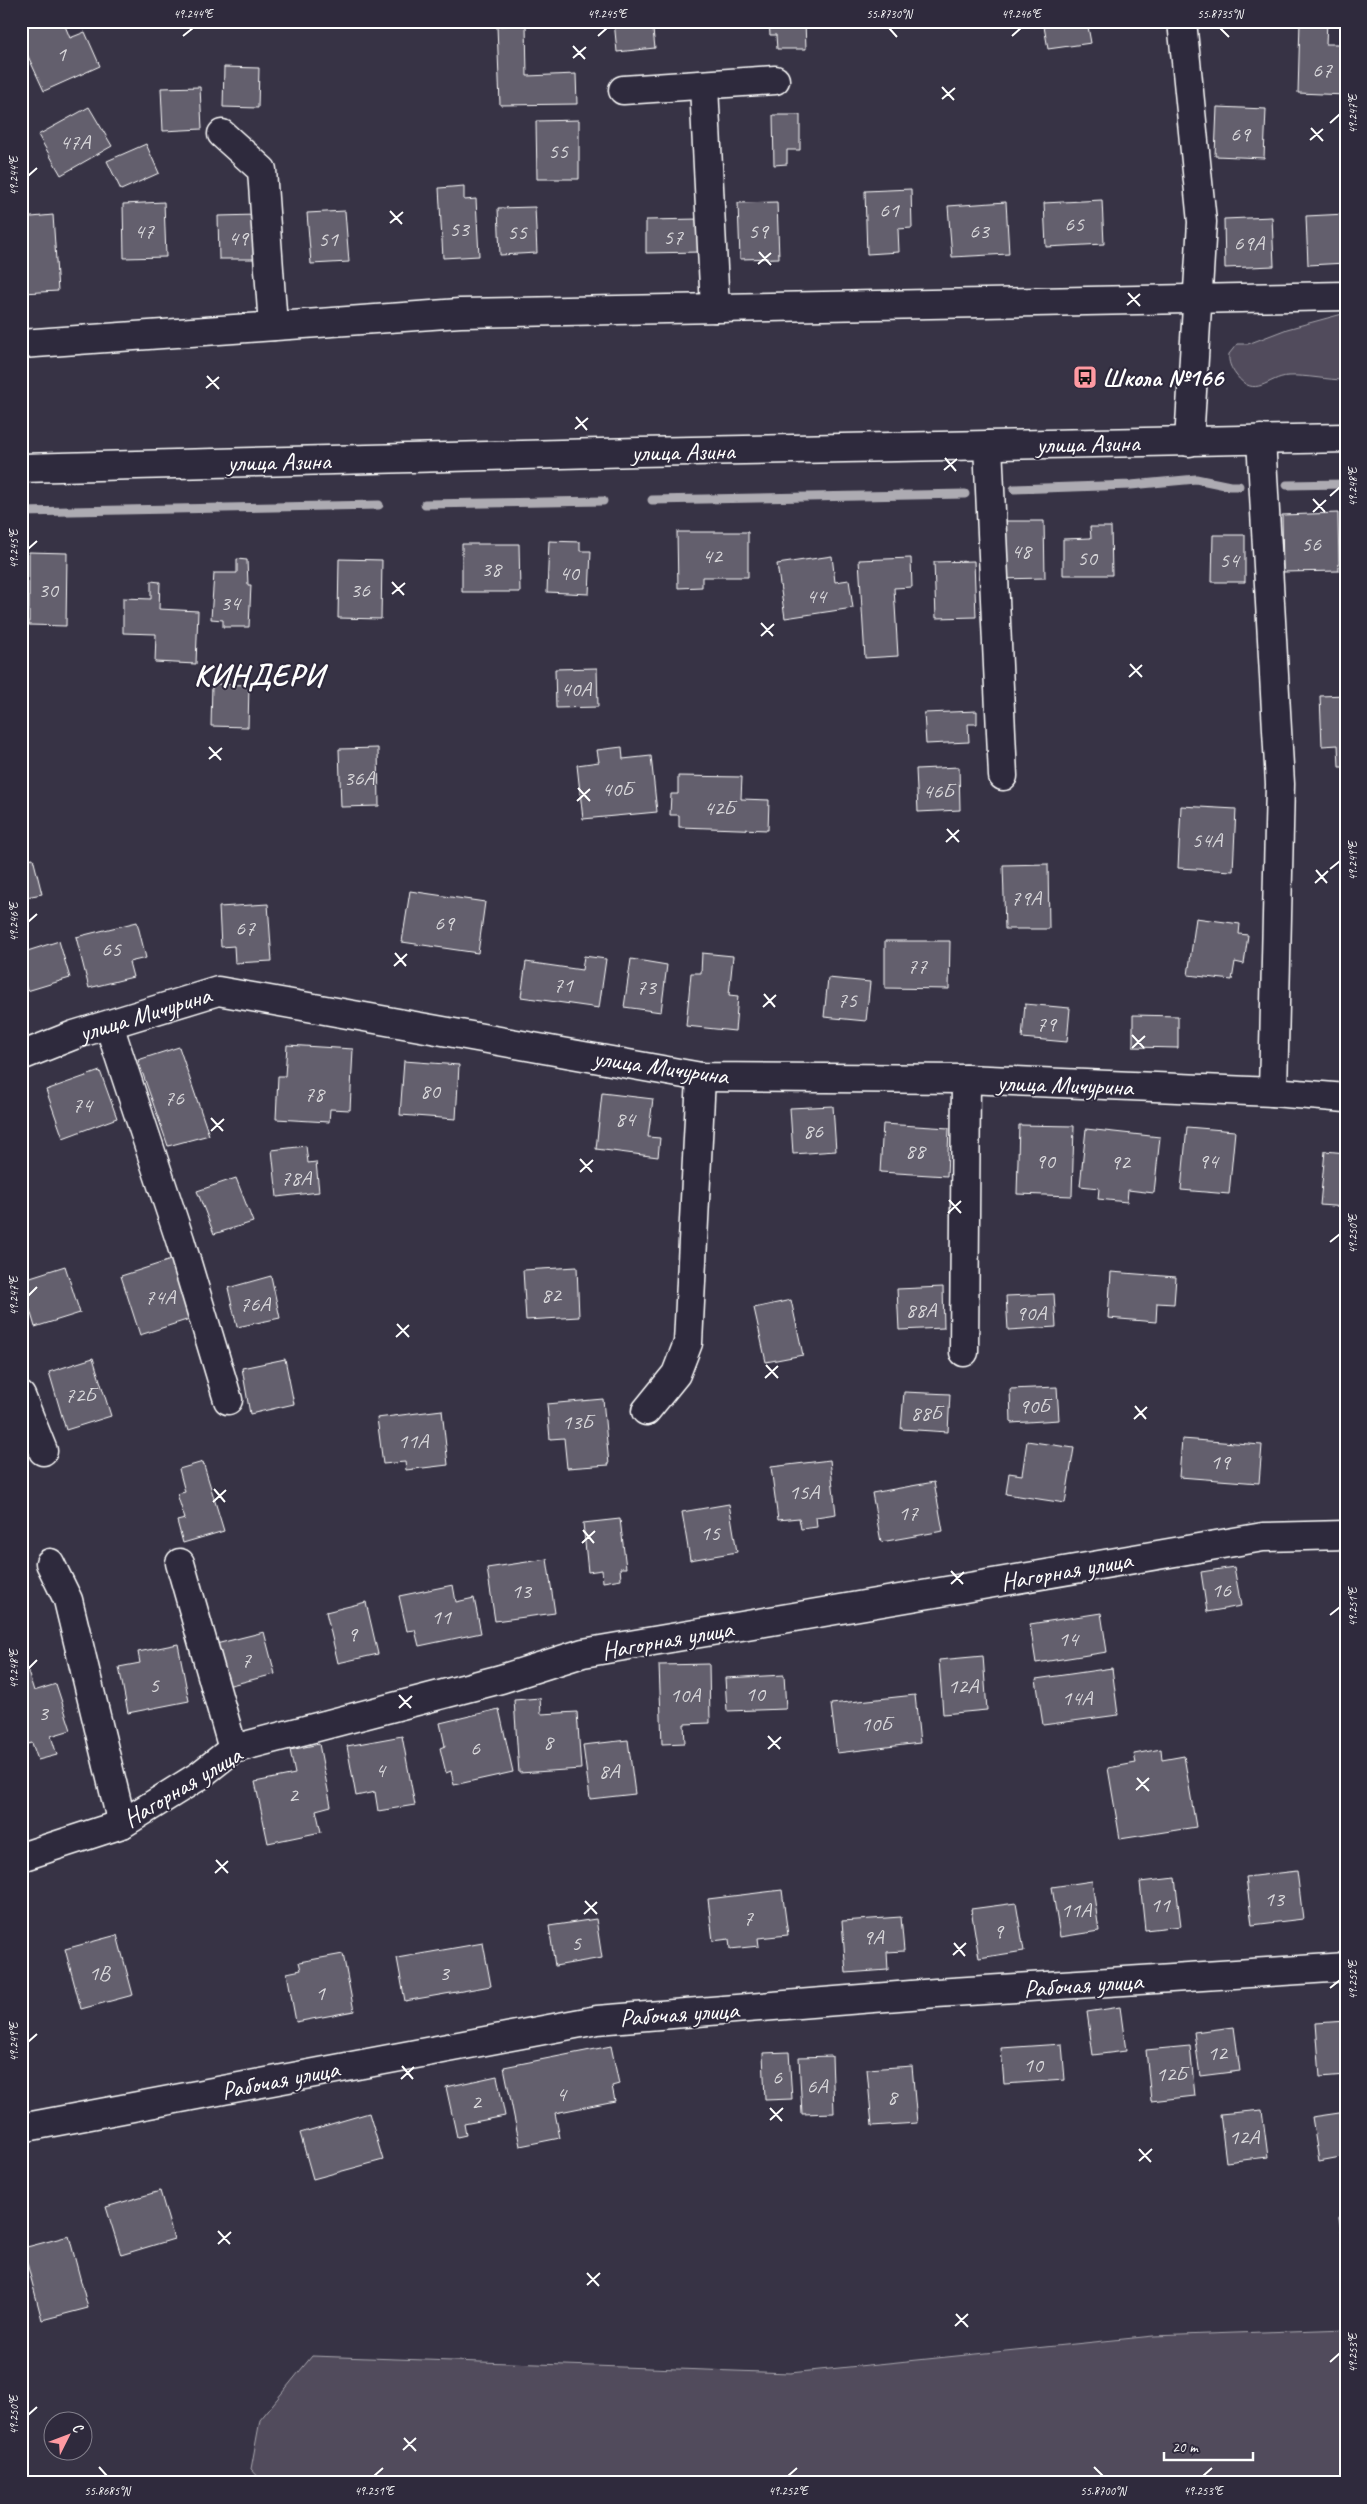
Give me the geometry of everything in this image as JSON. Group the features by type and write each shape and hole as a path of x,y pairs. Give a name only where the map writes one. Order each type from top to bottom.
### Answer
{"street":[{"path":"1182,21 1202,222 1188,442"},
{"path":"623,90 775,80"},
{"path":"704,86 715,308"},
{"path":"222,134 262,170 273,326"},
{"path":"21,344 460,313 1346,296"},
{"name":"улица Азина","path":"21,468 1346,438"},
{"path":"1261,439 1280,784 1274,1092"},
{"path":"988,445 1003,776"},
{"name":"улица Мичурина","path":"21,1056 74,1035 218,991 701,1077 966,1079 1274,1092 1346,1098"},
{"path":"108,1024 180,1240 228,1400"},
{"path":"646,1411 676,1374 688,1344 701,1077"},
{"path":"964,1352 966,1079"},
{"path":"21,1396 43,1450"},
{"name":"Нагорная улица","path":"21,1857 122,1824 199,1776 233,1749 501,1679 583,1653 1263,1537 1346,1534"},
{"path":"50,1563 68,1600 122,1824"},
{"path":"180,1563 233,1749"},
{"name":"Рабочая улица","path":"21,2128 597,2020 936,1994 1346,1967"}],"shaded area":[{"path":"1346,313 1346,380 1288,376 1256,387 1249,386 1243,382 1231,367 1229,354 1237,344 1248,344 1287,329"},
{"path":"1346,2329 1346,2483 264,2483 251,2469 260,2420 312,2356 790,2373 1153,2336"}],"building":[{"path":"26,21 63,21 70,38 85,32 100,66 44,91 21,41 21,23"},
{"path":"614,21 652,21 655,48 617,52"},
{"path":"769,21 805,21 806,49 777,49 776,35 770,35"},
{"path":"828,21 870,21 870,26 828,27"},
{"path":"1043,21 1087,21 1091,43 1048,49"},
{"path":"1300,21 1327,21 1326,44 1346,44 1346,95 1298,93"},
{"path":"526,25 527,76 576,74 577,104 500,105 497,26"},
{"path":"224,67 259,68 258,108 223,107"},
{"path":"200,87 202,129 163,131 161,88"},
{"path":"89,107 112,146 61,175 38,135"},
{"path":"1217,107 1266,109 1264,158 1215,156"},
{"path":"773,115 800,115 800,150 787,150 787,164 774,165"},
{"path":"579,120 579,179 537,179 536,121"},
{"path":"146,144 159,173 121,190 107,161"},
{"path":"464,186 464,200 476,199 479,256 443,258 439,188"},
{"path":"911,189 912,228 898,229 899,252 867,254 865,191"},
{"path":"1102,200 1104,244 1046,247 1044,203"},
{"path":"164,202 166,257 124,258 123,204"},
{"path":"777,202 779,258 740,259 738,203"},
{"path":"1006,202 1009,254 952,257 948,206"},
{"path":"535,207 537,253 500,255 498,208"},
{"path":"345,211 349,262 311,264 307,213"},
{"path":"1346,214 1346,263 1308,265 1306,216"},
{"path":"53,215 58,291 23,293 21,218"},
{"path":"257,215 257,259 219,259 218,216"},
{"path":"1272,217 1274,266 1225,268 1224,219"},
{"path":"700,219 701,252 646,253 646,220"},
{"path":"1338,513 1339,571 1283,572 1282,515"},
{"path":"998,521 1044,521 1045,578 999,579"},
{"path":"1090,527 1111,527 1112,575 1063,575 1063,539 1091,538"},
{"path":"677,532 748,532 748,577 702,577 702,587 678,588"},
{"path":"1213,535 1245,535 1245,582 1212,582"},
{"path":"549,541 580,542 580,551 591,551 589,594 547,592"},
{"path":"462,544 519,544 520,592 462,592"},
{"path":"29,552 67,553 66,626 29,625"},
{"path":"832,556 835,582 849,580 853,608 785,618 777,564"},
{"path":"911,558 912,587 894,588 898,656 865,658 859,560"},
{"path":"237,559 247,560 248,585 251,585 249,627 223,627 223,620 211,619 214,573 237,573"},
{"path":"339,559 382,560 381,619 338,618"},
{"path":"974,561 976,617 936,618 934,562"},
{"path":"151,581 160,582 159,609 198,611 196,664 155,662 156,634 123,633 123,598 151,599"},
{"path":"597,668 598,707 556,708 555,669"},
{"path":"212,684 249,685 248,727 211,726"},
{"path":"1346,695 1346,767 1339,767 1338,745 1322,746 1320,696"},
{"path":"977,711 977,724 968,724 969,742 926,744 924,713"},
{"path":"622,747 623,759 651,756 657,812 583,819 577,765 599,762 597,750"},
{"path":"378,748 379,806 341,807 339,749"},
{"path":"959,767 960,810 918,812 916,769"},
{"path":"678,776 742,777 741,799 769,800 768,830 679,827 679,815 670,815 671,794 678,794"},
{"path":"1181,806 1236,809 1233,871 1178,868"},
{"path":"33,858 42,894 21,898 21,860"},
{"path":"1048,864 1049,929 1005,929 1003,865"},
{"path":"410,891 485,902 478,953 402,942"},
{"path":"268,904 272,961 235,963 234,946 221,947 219,907"},
{"path":"1196,918 1240,924 1239,934 1248,935 1244,964 1235,962 1232,980 1188,975"},
{"path":"137,922 146,958 129,962 133,977 89,988 76,937"},
{"path":"59,941 70,978 27,991 21,970 21,953"},
{"path":"885,941 950,941 949,989 885,988"},
{"path":"702,953 733,956 729,995 738,996 735,1031 686,1026 691,973 701,973"},
{"path":"584,956 606,959 599,1008 521,997 526,962 582,970"},
{"path":"631,959 667,965 661,1012 624,1007"},
{"path":"828,978 870,982 866,1021 824,1017"},
{"path":"1025,1004 1070,1008 1067,1042 1022,1038"},
{"path":"1133,1015 1178,1016 1178,1048 1133,1047"},
{"path":"287,1045 353,1049 350,1110 330,1109 329,1122 276,1119 278,1076 285,1076"},
{"path":"179,1047 209,1135 168,1146 138,1060"},
{"path":"404,1061 459,1065 456,1119 400,1115"},
{"path":"100,1071 117,1118 63,1138 46,1090"},
{"path":"602,1093 653,1099 648,1137 660,1138 658,1157 596,1149"},
{"path":"833,1106 836,1151 793,1154 790,1108"},
{"path":"883,1124 949,1128 947,1176 880,1172"},
{"path":"1019,1125 1074,1126 1072,1196 1017,1194"},
{"path":"1187,1127 1235,1131 1229,1194 1181,1190"},
{"path":"1086,1129 1160,1137 1154,1193 1128,1190 1127,1202 1098,1199 1099,1188 1080,1186"},
{"path":"306,1146 308,1163 316,1162 319,1192 277,1197 272,1150"},
{"path":"1325,1151 1346,1153 1346,1207 1320,1205"},
{"path":"236,1178 253,1222 214,1234 197,1191"},
{"path":"180,1257 199,1316 140,1335 121,1276"},
{"path":"65,1266 80,1313 35,1327 21,1280"},
{"path":"577,1267 579,1317 526,1320 523,1270"},
{"path":"1111,1272 1176,1277 1174,1304 1157,1303 1156,1322 1108,1318"},
{"path":"271,1276 280,1318 237,1327 228,1288"},
{"path":"943,1287 944,1328 899,1330 897,1289"},
{"path":"1054,1294 1056,1327 1008,1330 1006,1296"},
{"path":"791,1300 803,1355 766,1362 754,1308"},
{"path":"93,1358 111,1416 66,1430 49,1372"},
{"path":"285,1359 294,1404 250,1414 242,1368"},
{"path":"1057,1387 1059,1420 1011,1423 1010,1389"},
{"path":"904,1392 950,1394 948,1432 901,1429"},
{"path":"603,1399 609,1465 567,1468 564,1438 550,1439 547,1404"},
{"path":"442,1410 448,1465 406,1470 405,1462 383,1464 377,1418"},
{"path":"1182,1439 1262,1445 1259,1483 1179,1477"},
{"path":"1027,1441 1074,1448 1065,1503 1006,1494 1009,1473 1022,1475"},
{"path":"830,1460 836,1514 816,1517 817,1527 801,1529 799,1518 778,1520 771,1467"},
{"path":"203,1462 224,1531 183,1543 177,1521 185,1519 177,1494 185,1492 179,1469"},
{"path":"934,1482 943,1531 881,1542 872,1493"},
{"path":"729,1504 737,1552 690,1560 682,1512"},
{"path":"620,1519 626,1568 620,1568 621,1579 603,1582 602,1570 588,1572 583,1523"},
{"path":"547,1559 555,1613 495,1621 487,1568"},
{"path":"1234,1567 1241,1606 1207,1612 1201,1572"},
{"path":"453,1585 456,1602 474,1598 481,1633 419,1646 415,1630 407,1631 399,1596"},
{"path":"366,1602 378,1654 338,1663 326,1612"},
{"path":"1101,1613 1107,1652 1036,1663 1030,1624"},
{"path":"264,1632 275,1674 227,1686 216,1644"},
{"path":"178,1644 189,1701 128,1713 119,1667 140,1663 138,1652"},
{"path":"983,1656 987,1710 943,1714 939,1660"},
{"path":"709,1664 710,1723 684,1724 685,1743 662,1744 659,1665"},
{"path":"1112,1668 1118,1715 1043,1725 1036,1679"},
{"path":"28,1672 34,1691 56,1684 71,1730 51,1736 57,1755 38,1760 32,1743 21,1746 21,1674"},
{"path":"784,1675 786,1709 727,1711 725,1678"},
{"path":"915,1695 920,1743 837,1753 831,1704"},
{"path":"540,1698 541,1714 577,1712 581,1769 519,1773 514,1700"},
{"path":"499,1709 513,1772 454,1785 451,1771 446,1773 440,1748 445,1746 440,1723"},
{"path":"402,1736 415,1805 378,1811 375,1792 356,1796 347,1746"},
{"path":"628,1740 635,1794 590,1799 583,1745"},
{"path":"319,1744 331,1806 316,1810 321,1832 268,1843 255,1782 295,1774 290,1750"},
{"path":"1161,1749 1162,1760 1184,1756 1196,1827 1120,1839 1108,1768 1136,1763 1134,1754"},
{"path":"1297,1871 1303,1919 1252,1925 1246,1877"},
{"path":"1175,1878 1181,1926 1145,1930 1140,1882"},
{"path":"1092,1881 1099,1931 1060,1937 1052,1887"},
{"path":"782,1890 788,1935 758,1938 759,1946 730,1949 729,1939 713,1941 708,1899"},
{"path":"1016,1903 1024,1951 979,1958 971,1909"},
{"path":"901,1917 904,1951 887,1952 888,1970 846,1973 842,1921"},
{"path":"596,1919 602,1958 555,1966 549,1926"},
{"path":"117,1935 133,1995 81,2009 65,1949"},
{"path":"483,1943 491,1986 405,2001 397,1958"},
{"path":"343,1954 354,2011 296,2022 287,1973 301,1970 299,1962"},
{"path":"1120,2007 1126,2051 1093,2055 1087,2012"},
{"path":"1346,2021 1346,2075 1320,2077 1316,2023"},
{"path":"1234,2027 1240,2071 1200,2076 1194,2032"},
{"path":"1062,2044 1065,2080 1004,2084 1001,2048"},
{"path":"611,2046 619,2084 612,2086 615,2101 555,2113 560,2138 520,2146 504,2067"},
{"path":"1190,2046 1195,2096 1151,2101 1146,2050"},
{"path":"789,2052 792,2099 765,2100 763,2053"},
{"path":"832,2056 834,2113 802,2114 799,2057"},
{"path":"912,2066 917,2123 872,2126 867,2069"},
{"path":"497,2076 505,2116 464,2124 466,2135 457,2137 446,2087"},
{"path":"1262,2110 1268,2157 1226,2162 1220,2114"},
{"path":"1346,2112 1346,2156 1319,2161 1312,2117"},
{"path":"369,2113 383,2160 313,2179 300,2133"},
{"path":"160,2191 174,2239 121,2255 106,2207"},
{"path":"1346,2217 1346,2259 1339,2218"},
{"path":"69,2236 88,2308 42,2320 23,2248"}],"waterway":[{"path":"1014,489 1131,485 1196,479 1239,486"},
{"path":"1287,485 1346,484"},
{"path":"652,500 965,494"},
{"path":"425,504 603,501"},
{"path":"21,512 379,505"}],"place":[{"name":"Школа №166","path":"1085,377"}],"district":[{"name":"КИНДЕРИ","path":"259,675"}]}
